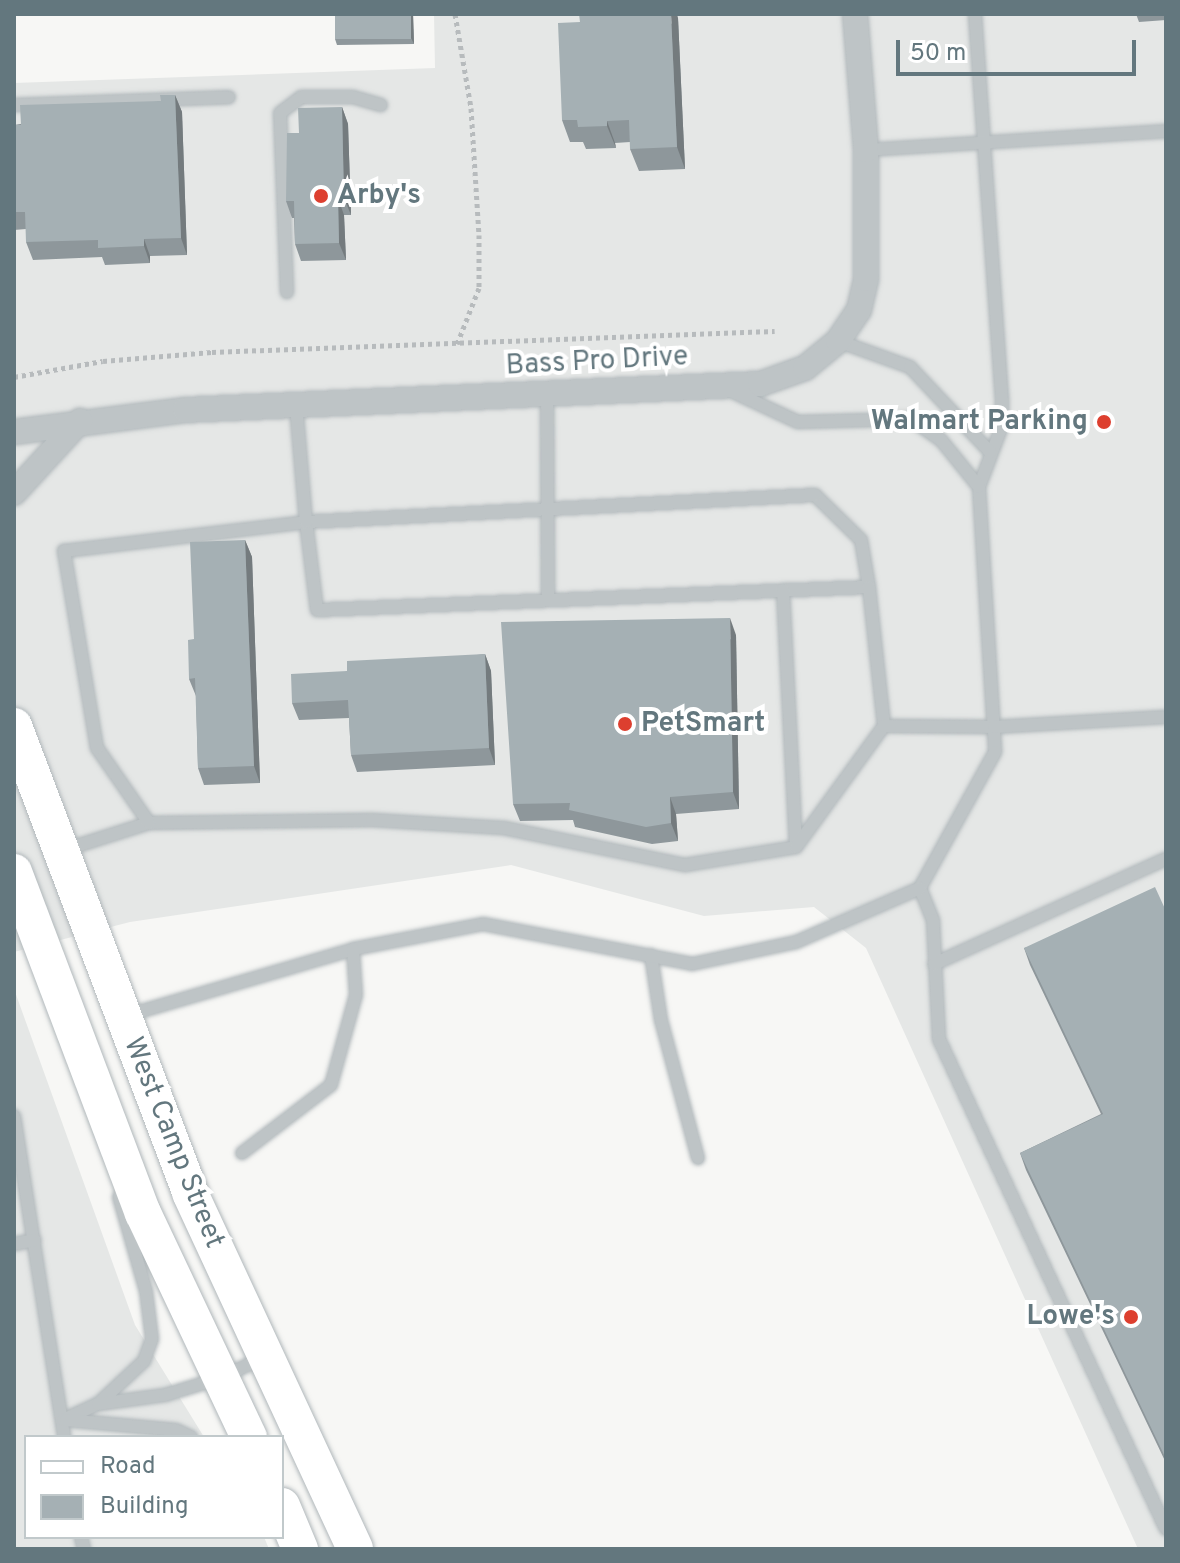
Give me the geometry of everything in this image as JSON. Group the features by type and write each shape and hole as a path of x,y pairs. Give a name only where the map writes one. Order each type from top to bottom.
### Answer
{"main road":[{"name":"West Camp Street","path":"14,726 121,1018 190,1193 355,1549"},
{"name":"West Camp Street","path":"14,872 111,1161 248,1435"},
{"path":"284,1511 300,1549"}],"street":[{"name":"Bass Pro Drive","path":"14,432 80,421 296,405 760,384 805,368 838,341 859,310 866,279 866,150 855,14"},
{"path":"14,493 80,421"}],"lane":[{"path":"121,1018 353,949 483,924 692,964 796,942 920,888 995,752 979,487 1002,426 1002,398 975,14"},
{"path":"14,105 229,97"},
{"path":"287,292 280,113 301,97 353,97 381,105"},
{"path":"866,150 1166,131"},
{"path":"838,341 910,367 990,452"},
{"path":"719,386 798,422 911,419 941,440 979,487"},
{"path":"547,394 548,599"},
{"path":"296,405 317,610 869,587"},
{"path":"61,851 149,823 372,820 504,828 685,865 796,847 884,726 861,540 815,495 306,522 64,551 97,748 149,823"},
{"path":"783,590 796,847"},
{"path":"884,726 994,727 1166,717"},
{"path":"934,964 1166,859"},
{"path":"920,888 933,920 939,1039 1166,1529"},
{"path":"242,1153 331,1085 356,995 353,949"},
{"path":"651,955 661,1020 698,1158"},
{"path":"14,1116 64,1435"},
{"path":"98,1404 144,1361 152,1339 146,1291 111,1161"},
{"path":"14,1244 35,1240"},
{"path":"63,1420 98,1404 165,1395 221,1378 266,1356"},
{"path":"63,1420 176,1430 187,1435"}],"path":[{"path":"455,14 471,108 479,235 479,288 457,344"},
{"path":"14,377 103,361 212,352 775,331"}],"shaded area":[{"path":"434,14 1166,14 1166,1549 1138,1549 866,948 814,907 704,916 511,865 130,922 14,952 14,83 435,68"},
{"path":"14,989 135,1325 203,1435 24,1435 24,1539 265,1539 269,1549 14,1549"}],"building":[{"path":"335,14 411,14 411,39 335,39"},
{"path":"579,14 671,14 677,147 630,149 629,120 607,121 607,126 578,127 577,120 562,120 558,23 580,22"},
{"path":"160,95 175,95 181,238 144,239 144,246 98,248 98,240 26,242 25,212 14,212 14,125 21,125 20,105 161,101"},
{"name":"Arby's","path":"342,107 344,198 338,198 339,243 295,244 294,201 286,201 287,133 299,133 298,108"},
{"path":"245,540 254,766 198,768 195,678 189,679 188,640 194,639 190,542"},
{"name":"PetSmart","path":"730,618 733,792 670,797 671,823 646,827 569,810 570,803 513,804 501,622"},
{"path":"485,654 489,748 351,755 348,700 292,703 291,674 347,671 347,661"},
{"name":"Lowe's","path":"1155,887 1166,911 1166,1459 1020,1153 1103,1114 1024,948"}],"place":[{"name":"Arby's","path":"321,196"},
{"name":"Walmart Parking","path":"1104,422"},
{"name":"PetSmart","path":"625,724"},
{"name":"Lowe's","path":"1131,1317"}]}
